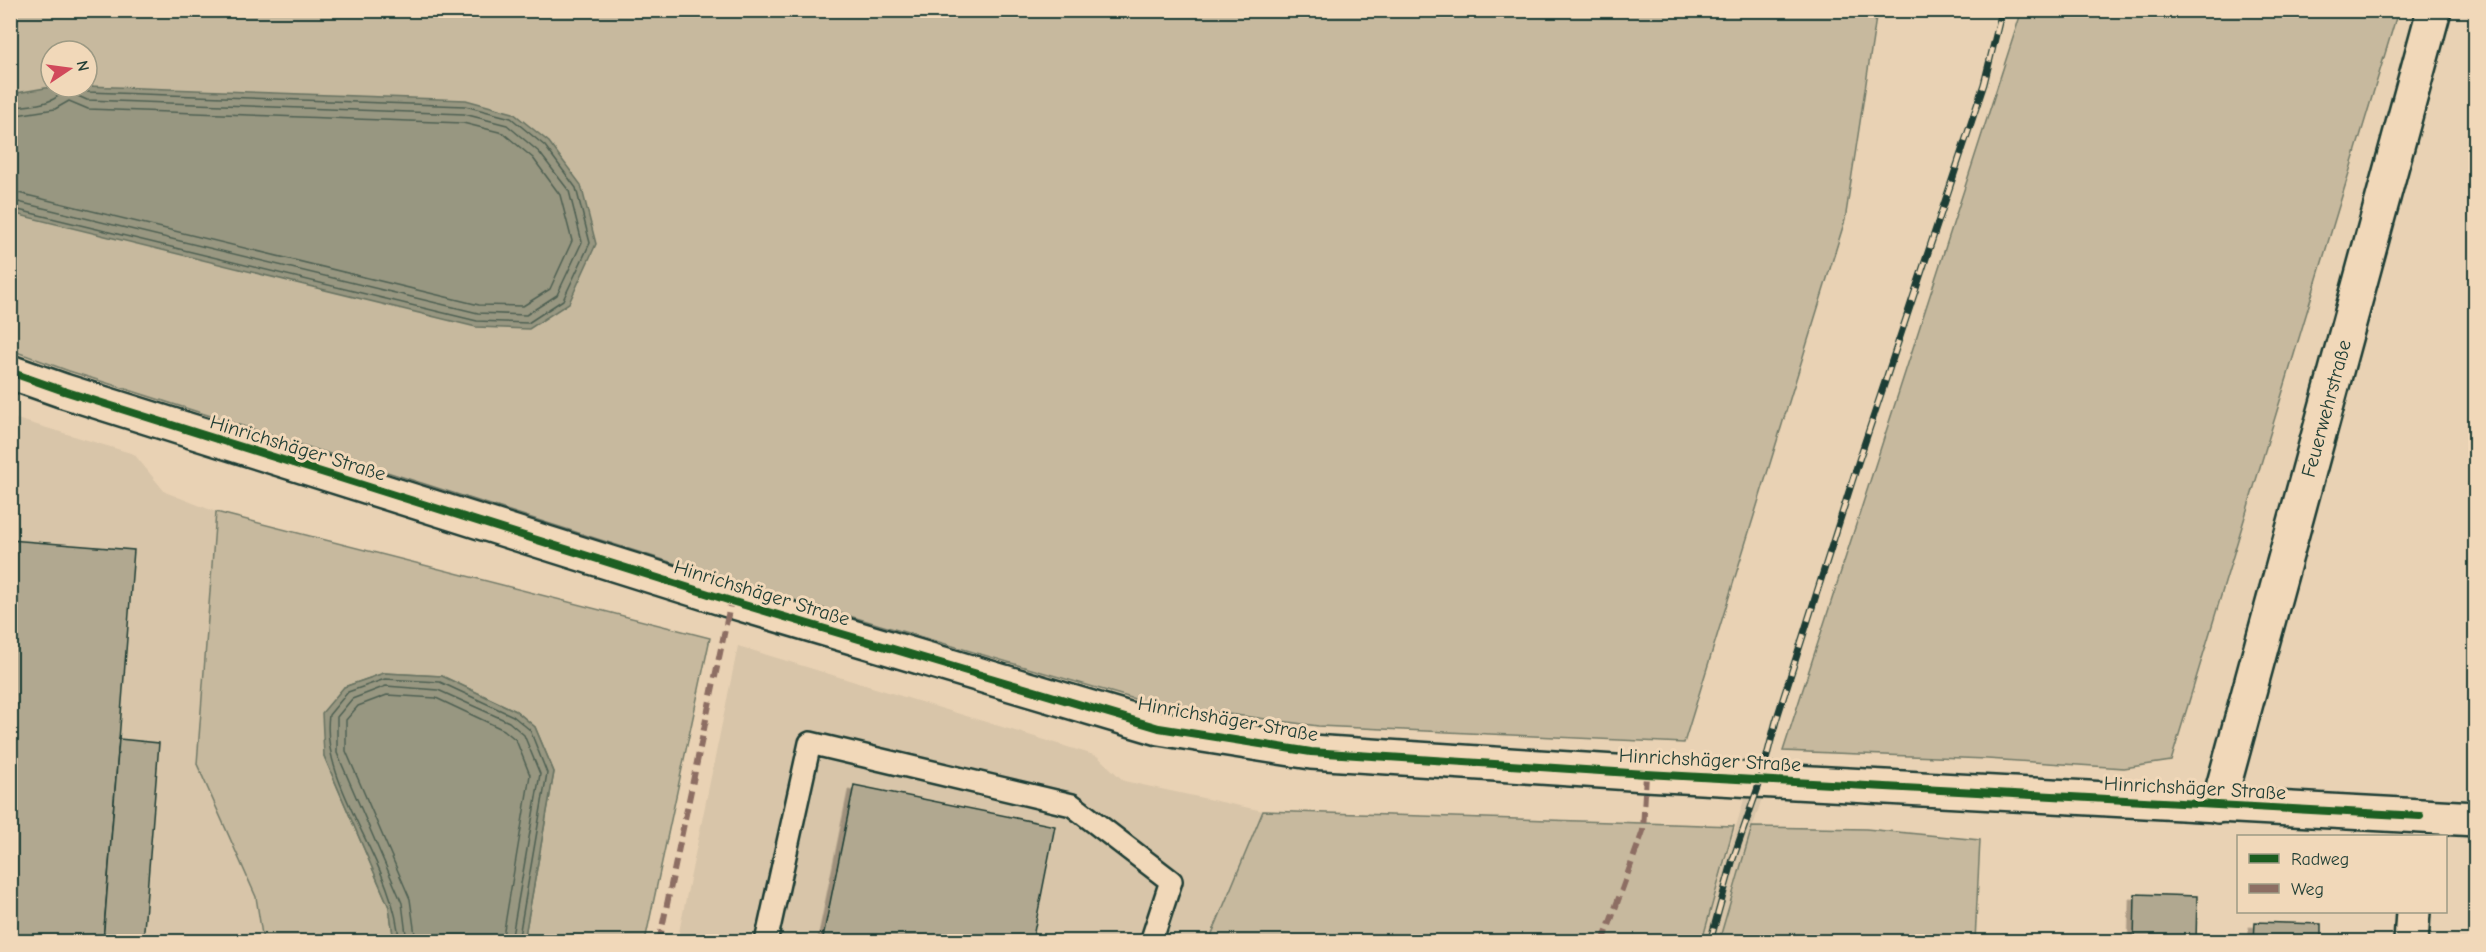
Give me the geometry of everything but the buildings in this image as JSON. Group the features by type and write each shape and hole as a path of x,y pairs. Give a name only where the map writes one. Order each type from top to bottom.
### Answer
{"main road":[{"name":"Feuerwehrstraße","path":"2218,806 2434,10"},
{"name":"Hinrichshäger Straße","path":"10,372 75,395 742,604 1159,728 1311,752 2218,806 2419,826 2475,819"},
{"path":"2411,942 2413,913"}],"lane":[{"path":"766,942 810,743 1072,806 1171,880 1151,942"}],"shaded area":[{"path":"2022,10 2398,11 2171,761 2124,768 1987,759 1783,751"},
{"path":"10,11 1877,11 1845,220 1684,743 1318,726 1152,704 736,583 69,371 11,350"},
{"path":"10,417 134,454 165,492 216,512 197,764 256,897 263,941 11,941"},
{"path":"216,512 710,638 645,941 524,941 554,772 535,727 516,711 442,676 384,673 344,687 324,756 389,907 394,941 263,941 256,897 197,764"},
{"path":"738,646 1097,756 1124,781 1263,811 1209,941 677,942"},
{"path":"1745,796 1762,798 1733,888 1719,941 1702,942"},
{"path":"1263,811 1734,826 1702,941 1209,941"},
{"path":"1752,827 1866,829 1980,840 1975,941 1719,941"}],"water":[{"path":"99,86 466,100 513,113 549,142 581,185 596,244 569,303 529,329 476,327 11,213 11,94 39,89 39,99 99,99"},
{"path":"384,673 442,676 516,711 535,727 554,772 524,941 394,941 389,907 324,756 322,713 344,687"}],"railway":[{"path":"1710,942 1733,859 1761,779 1776,721 1858,463 1984,84 2002,10"}],"marked path":[{"path":"659,942 731,601"},
{"path":"1603,942 1643,831 1646,774"}],"cycle path":[{"path":"10,372 731,601 1159,728 1311,752 1646,774 2420,816"}]}
